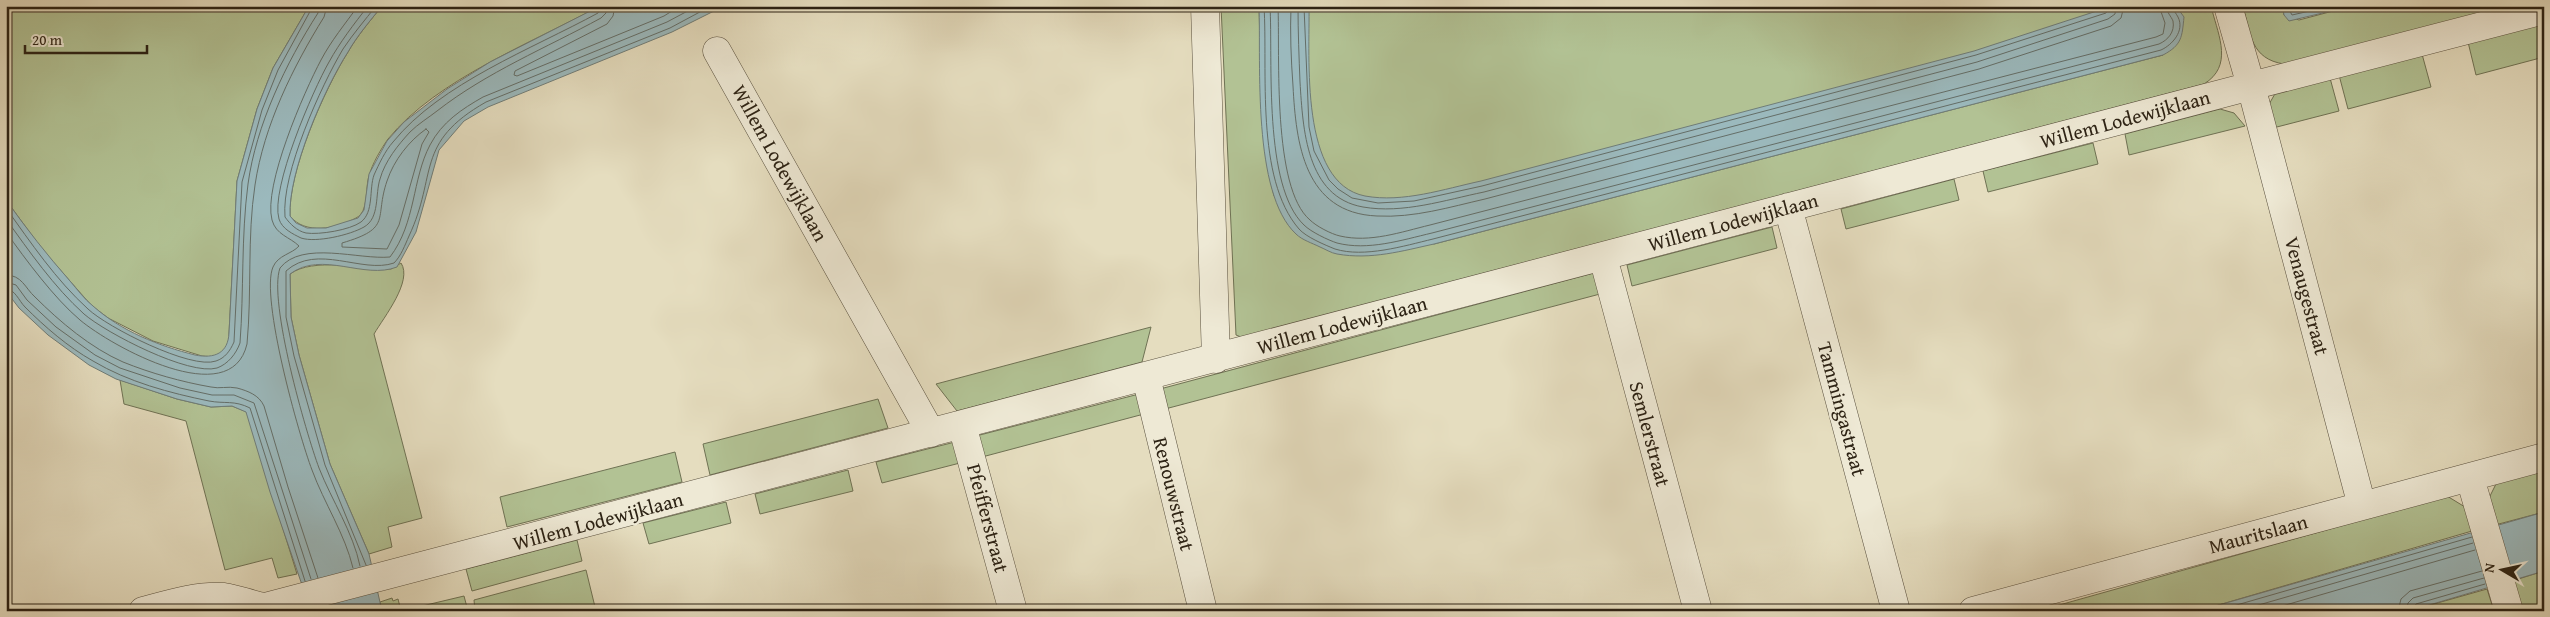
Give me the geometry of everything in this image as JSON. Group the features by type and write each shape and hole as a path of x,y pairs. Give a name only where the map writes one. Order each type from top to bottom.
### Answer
{"street":[{"path":"1205,6 1216,358"},
{"path":"2228,6 2251,86"},
{"name":"Willem Lodewijklaan","path":"143,611 183,600 214,597 233,599 263,609 428,564 2544,10"},
{"name":"Willem Lodewijklaan","path":"717,51 931,433"},
{"name":"Venaugestraat","path":"2251,86 2362,506"},
{"name":"Tammingastraat","path":"1788,207 1896,611"},
{"name":"Semlerstraat","path":"1603,257 1698,611"},
{"name":"Renouwstraat","path":"1146,377 1203,611"},
{"name":"Pfeifferstraat","path":"962,425 1014,611"},
{"name":"Mauritslaan","path":"1973,611 2544,457"},
{"path":"2470,478 2506,601"}],"green space":[{"path":"6,6 309,6 273,68 257,109 237,181 229,342 223,352 214,357 202,356 153,341 108,318 91,305 41,248 6,200"},
{"path":"382,6 600,6 487,64 432,98 408,118 383,147 370,171 365,205 360,215 348,222 330,227 312,228 304,226 290,216 295,177 309,132 329,87 355,40"},
{"path":"1221,6 1259,6 1263,126 1274,196 1434,244 2163,55 1512,197 1305,205 1295,6 2227,6 2212,10 2222,50 2221,60 2213,77 2204,84 1241,337 1236,335"},
{"path":"2243,6 2282,6 2284,15 2299,20 2352,6 2510,6 2284,64 2265,57 2258,51 2250,35"},
{"path":"2544,22 2544,57 2476,75 2468,42"},
{"path":"2422,54 2431,87 2348,109 2339,75"},
{"path":"2330,78 2339,111 2273,128 2268,106 2276,92"},
{"path":"2220,109 2234,113 2245,126 2129,155 2125,134"},
{"path":"2093,143 2098,164 1988,192 1983,171"},
{"path":"1954,179 1959,200 1846,229 1841,209"},
{"path":"1772,227 1777,248 1632,286 1627,265"},
{"path":"401,263 404,271 400,289 396,299 374,334 422,518 388,527 392,547 369,554 330,464 299,355 291,317 290,274 312,266 339,265 391,269"},
{"path":"1594,273 1600,294 1165,409 1160,389"},
{"path":"1151,327 1142,362 957,411 936,384"},
{"path":"120,380 177,399 211,407 232,406 247,412 297,574 278,578 272,558 225,570 186,421 124,404"},
{"path":"1139,394 1144,414 982,457 976,436"},
{"path":"878,399 888,428 710,475 703,444"},
{"path":"955,442 960,463 882,483 876,462"},
{"path":"675,452 682,482 507,527 500,497"},
{"path":"2544,469 2544,512 2495,525 2488,500 2497,482"},
{"path":"848,470 853,491 760,514 755,494"},
{"path":"2447,496 2465,507 2472,531 2198,611 2038,611"},
{"path":"726,502 731,523 649,544 643,523"},
{"path":"577,540 582,561 472,591 466,569"},
{"path":"586,570 596,611 475,611 474,600"},
{"path":"2544,571 2544,606 2528,611 2520,607 2512,581"},
{"path":"2487,589 2494,611 2409,611"},
{"path":"464,596 468,611 401,611"},
{"path":"392,598 393,601 398,599 401,611 382,611 380,602"}],"water":[{"path":"309,6 382,6 355,40 329,87 309,131 295,177 290,216 296,223 307,228 326,228 358,218 364,210 369,174 387,141 404,122 447,89 490,62 600,6 724,6 672,32 488,107 464,121 439,150 416,232 397,267 371,270 316,265 302,267 290,274 291,317 299,355 330,464 369,554 382,611 311,611 270,492 246,412 232,406 211,407 177,399 116,379 89,365 48,335 19,308 6,291 6,200 81,294 104,315 141,337 181,351 209,356 223,350 229,333 237,181 257,109 273,68"},
{"path":"1259,6 1309,6 1310,85 1313,115 1319,144 1329,168 1344,186 1365,196 1379,198 1423,194 1481,181 1974,51 2106,8 2176,6 2184,17 2180,40 2174,48 2163,55 1434,244 1386,254 1350,256 1335,253 1304,240 1296,234 1282,215 1272,189 1265,159 1262,126"},
{"path":"2282,6 2352,6 2289,21 2284,15"},
{"path":"2544,512 2544,571 2409,611 2198,611"}]}
